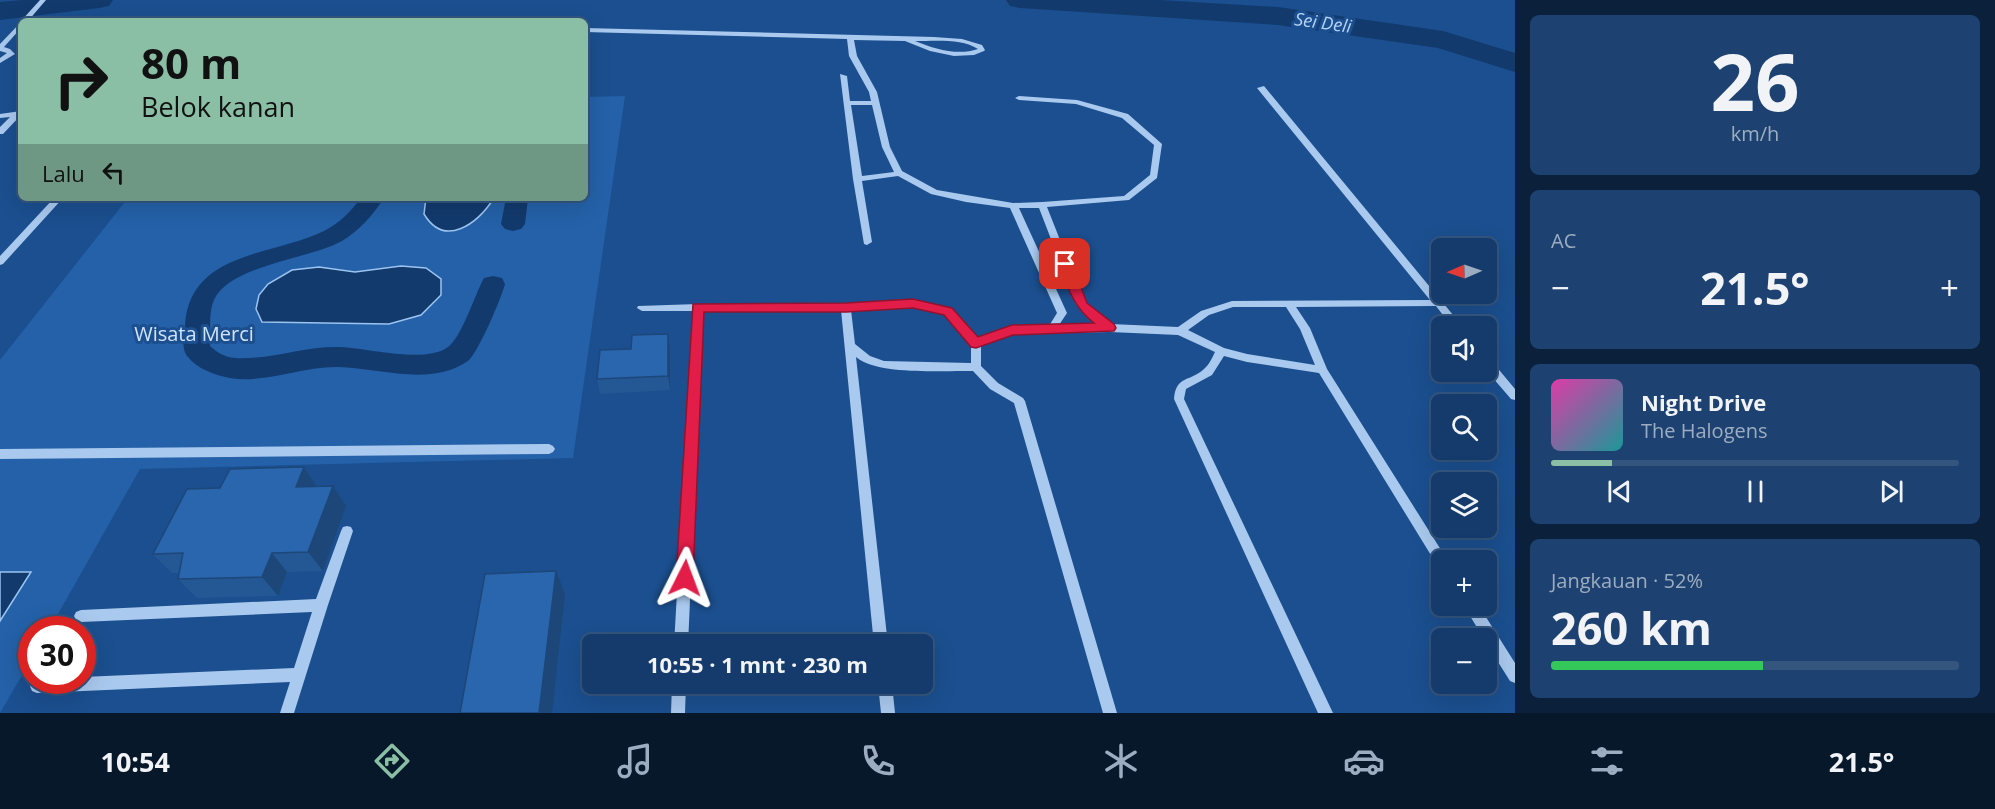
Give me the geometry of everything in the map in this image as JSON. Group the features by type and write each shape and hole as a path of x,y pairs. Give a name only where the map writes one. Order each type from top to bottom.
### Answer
{"street":[{"path":"27,18 43,0"},
{"path":"11,54 8,50 0,48 18,27"},
{"path":"588,30 906,39 967,42 980,46 982,50 963,54 933,50 916,46 906,39"},
{"path":"850,38 853,56 873,92 886,147 899,173 934,192 1013,206 1042,205 1126,198 1154,176 1158,144 1125,116 1077,102 1019,98"},
{"path":"0,61 11,54 18,53"},
{"path":"843,76 867,242"},
{"path":"1262,88 1431,293"},
{"path":"847,103 875,103"},
{"path":"0,116 18,113"},
{"path":"0,132 18,115"},
{"path":"857,178 875,178 899,173"},
{"path":"0,262 56,201"},
{"path":"1042,205 1081,304 1110,328"},
{"path":"1013,206 1062,313 1053,329"},
{"path":"1180,331 1205,313 1232,304 1431,303"},
{"path":"642,308 846,307 913,304 948,312 976,343 976,367 994,386 1019,401 1110,713"},
{"path":"1440,304 1449,316"},
{"path":"1290,305 1305,328 1322,370 1435,550"},
{"path":"682,634 698,307"},
{"path":"846,307 880,634"},
{"path":"976,343 1012,330 1110,328 1180,331 1221,351 1322,370"},
{"path":"850,346 866,359 884,365 976,367"},
{"path":"1221,351 1209,372 1184,384 1179,391 1179,399 1326,713"},
{"path":"1497,375 1515,396"},
{"path":"0,454 549,449"},
{"path":"287,713 321,605 348,531"},
{"path":"81,616 321,605"},
{"path":"1477,616 1515,676"},
{"path":"96,684 298,675"},
{"path":"678,713 679,694"},
{"path":"886,694 888,713"}],"green space":[{"name":"Wisata Merci","path":"625,96 573,458 140,469 57,616 18,616 18,682 0,713 0,360 126,201 588,201 588,97"}],"shaded area":[{"path":"426,201 492,201 470,223 451,231 442,230 432,224 424,214"},
{"path":"401,266 426,268 441,279 441,295 421,315 389,324 262,322 256,309 259,295 268,284 292,270 319,267 355,272"},
{"path":"0,572 31,572 0,621"}],"building":[{"path":"668,334 668,376 597,379 600,350 631,349 632,335"},
{"path":"304,467 296,487 333,486 308,552 272,553 262,577 178,579 183,553 153,554 187,489 220,488 230,469"},
{"path":"556,571 539,713 460,713 485,574"}],"waterway":[{"name":"Sei Deli","path":"0,11 99,0"},
{"name":"Sei Deli","path":"1020,0 1278,16 1443,40 1515,63"},
{"path":"371,201 356,220 334,235 310,246 236,269 217,280 201,301 197,350 211,362 231,368 253,369 298,360 338,357 424,365 446,360 460,353 487,302 493,284"},
{"path":"513,224 517,201"}],"route":[{"path":"685,578 698,307 846,307 913,304 948,312 976,343 1012,330 1110,328 1095,318 1081,304 1065,264"}]}
